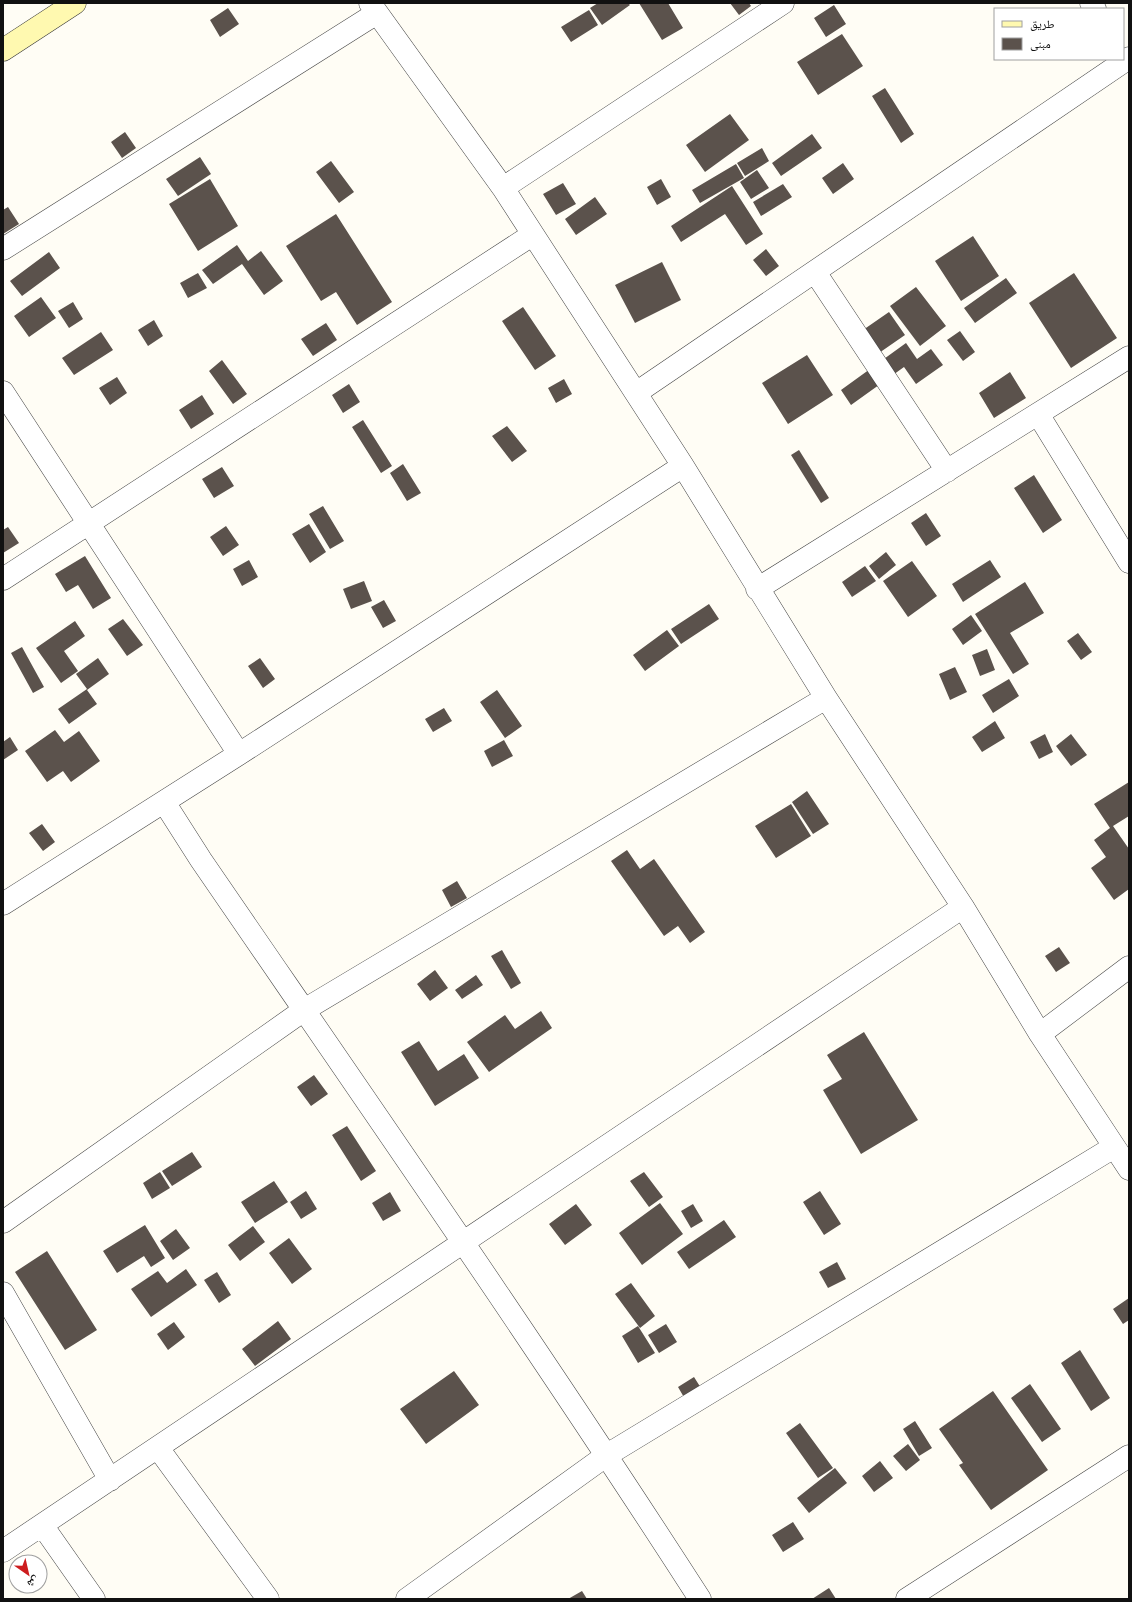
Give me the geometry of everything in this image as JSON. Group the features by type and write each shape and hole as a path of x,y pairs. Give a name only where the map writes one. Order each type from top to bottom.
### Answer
{"street":[{"path":"3,50 75,3"},
{"path":"503,188 783,3"},
{"path":"3,249 373,8 503,188 532,235 683,466 757,589 963,908 1040,1034 1129,1169"},
{"path":"636,394 1129,58"},
{"path":"3,579 532,235"},
{"path":"815,272 947,471"},
{"path":"757,589 1129,357"},
{"path":"3,392 90,523 239,754"},
{"path":"1038,414 1129,562"},
{"path":"3,904 239,754 683,466"},
{"path":"3,1222 304,1010 826,698"},
{"path":"164,802 607,1455 700,1599"},
{"path":"3,1551 963,908"},
{"path":"1040,1034 1129,967"},
{"path":"407,1599 607,1455 1114,1147"},
{"path":"3,1293 110,1480"},
{"path":"158,1448 268,1599"},
{"path":"907,1599 1129,1456"},
{"path":"42,1525 94,1599"}],"building":[{"path":"598,3 628,3 630,5 602,25 590,8"},
{"path":"639,3 668,3 683,28 662,40"},
{"path":"730,3 749,3 751,6 739,15"},
{"path":"834,5 846,24 826,37 814,18"},
{"path":"228,8 239,24 220,37 210,20"},
{"path":"589,10 598,25 571,42 561,27"},
{"path":"842,34 863,66 818,95 797,62"},
{"path":"885,88 914,134 901,143 872,96"},
{"path":"730,114 749,140 705,172 686,145"},
{"path":"125,132 136,148 122,158 111,142"},
{"path":"812,134 822,148 781,176 772,163"},
{"path":"762,148 769,161 745,176 737,163"},
{"path":"200,157 211,174 178,196 166,179"},
{"path":"331,161 354,192 339,203 316,172"},
{"path":"843,163 854,179 833,194 822,178"},
{"path":"736,164 744,178 700,203 692,190"},
{"path":"757,170 769,188 751,199 740,182"},
{"path":"210,179 238,226 198,251 169,204"},
{"path":"661,179 671,197 657,205 647,187"},
{"path":"563,183 576,204 556,215 543,194"},
{"path":"783,184 792,197 761,216 753,202"},
{"path":"732,186 763,234 746,245 725,214 681,242 671,226"},
{"path":"595,197 607,214 576,235 565,219"},
{"path":"8,207 19,224 3,234 3,210"},
{"path":"336,214 392,302 357,325 336,292 321,301 286,246"},
{"path":"973,236 999,276 961,301 935,261"},
{"path":"237,245 248,261 261,251 283,281 264,295 242,264 213,284 202,270"},
{"path":"766,249 779,266 766,276 753,260"},
{"path":"49,252 60,268 22,296 10,281"},
{"path":"662,262 681,300 635,323 615,285"},
{"path":"198,273 207,288 188,298 180,283"},
{"path":"1074,273 1117,338 1071,368 1029,303"},
{"path":"1006,278 1017,293 975,323 964,308"},
{"path":"916,287 946,326 920,346 890,306"},
{"path":"41,297 56,318 29,337 14,316"},
{"path":"73,302 83,319 69,328 58,311"},
{"path":"523,307 556,356 535,370 502,321"},
{"path":"889,312 905,335 879,353 863,330"},
{"path":"154,320 163,336 148,346 138,330"},
{"path":"326,323 337,340 313,356 301,339"},
{"path":"960,331 975,352 963,361 947,340"},
{"path":"101,332 113,350 74,375 62,358"},
{"path":"906,343 917,359 931,349 943,365 916,384 904,367 851,405 841,390"},
{"path":"807,355 833,395 788,424 762,383"},
{"path":"222,360 247,394 233,404 209,371"},
{"path":"1010,372 1026,398 994,418 979,393"},
{"path":"117,377 127,393 110,405 99,388"},
{"path":"564,379 572,394 556,403 548,388"},
{"path":"349,384 360,402 343,413 332,395"},
{"path":"202,395 214,414 191,429 179,410"},
{"path":"363,420 392,466 381,473 352,427"},
{"path":"507,426 527,451 512,462 492,436"},
{"path":"799,450 829,498 821,503 791,455"},
{"path":"403,464 421,493 407,501 390,473"},
{"path":"222,467 234,486 214,498 202,479"},
{"path":"1034,475 1062,520 1043,533 1014,488"},
{"path":"323,506 344,541 330,549 309,514"},
{"path":"926,513 941,536 926,546 911,523"},
{"path":"309,524 326,552 310,563 292,534"},
{"path":"226,526 239,545 223,556 210,537"},
{"path":"8,527 19,543 3,553 3,530"},
{"path":"886,552 896,565 879,579 869,566"},
{"path":"85,556 111,598 93,609 78,585 66,592 55,574"},
{"path":"249,560 258,577 242,586 233,569"},
{"path":"990,560 1001,577 963,602 952,584"},
{"path":"912,561 937,596 908,617 883,581"},
{"path":"865,566 876,581 852,597 842,582"},
{"path":"364,581 372,601 351,609 343,589"},
{"path":"1025,582 1044,613 1010,633 1029,664 1013,674 975,614"},
{"path":"384,600 396,621 383,628 371,607"},
{"path":"709,604 719,619 681,644 671,629"},
{"path":"971,615 982,631 963,645 952,629"},
{"path":"123,619 143,645 127,656 108,629"},
{"path":"75,621 85,636 64,651 78,671 61,683 36,648"},
{"path":"667,630 679,646 645,671 633,655"},
{"path":"1078,633 1092,652 1081,660 1067,641"},
{"path":"22,647 44,687 33,693 11,653"},
{"path":"987,649 995,670 980,676 972,655"},
{"path":"98,658 109,674 87,690 97,704 69,724 58,709 87,689 76,674"},
{"path":"260,658 275,679 263,688 248,666"},
{"path":"955,667 967,692 950,700 939,674"},
{"path":"1009,679 1019,696 993,713 982,695"},
{"path":"497,690 522,726 505,738 480,702"},
{"path":"444,708 452,721 433,732 425,719"},
{"path":"995,721 1005,738 982,752 972,737"},
{"path":"55,730 64,742 79,731 100,761 71,782 63,771 47,782 25,751"},
{"path":"1045,734 1053,752 1039,759 1030,742"},
{"path":"1071,734 1087,755 1071,766 1056,746"},
{"path":"10,737 18,750 3,760 3,742"},
{"path":"504,740 513,756 492,767 484,751"},
{"path":"1129,782 1129,816 1113,826 1129,849 1129,889 1114,900 1091,868 1106,857 1094,840 1110,828 1094,804"},
{"path":"807,791 829,824 813,834 792,802"},
{"path":"791,804 811,836 776,858 755,826"},
{"path":"42,824 55,842 43,851 29,833"},
{"path":"627,850 640,869 654,859 705,932 690,943 678,926 664,936 611,861"},
{"path":"457,881 467,898 451,907 442,890"},
{"path":"1059,947 1070,963 1056,972 1045,956"},
{"path":"502,950 521,983 511,989 491,956"},
{"path":"435,970 448,988 430,1001 417,984"},
{"path":"476,975 483,985 462,999 455,990"},
{"path":"541,1011 552,1028 489,1072 467,1042 505,1015 515,1029"},
{"path":"864,1032 918,1120 861,1154 823,1090 842,1079 827,1055"},
{"path":"419,1041 438,1071 464,1054 479,1078 435,1106 401,1052"},
{"path":"314,1075 328,1094 311,1106 297,1087"},
{"path":"347,1126 376,1171 361,1181 332,1135"},
{"path":"192,1152 202,1167 172,1186 162,1171"},
{"path":"160,1172 170,1188 152,1199 143,1183"},
{"path":"644,1172 663,1197 649,1207 630,1181"},
{"path":"274,1181 288,1202 255,1223 241,1202"},
{"path":"306,1191 317,1209 301,1219 290,1202"},
{"path":"820,1191 841,1224 824,1235 803,1202"},
{"path":"390,1192 401,1211 383,1221 372,1203"},
{"path":"660,1203 683,1234 642,1265 619,1233"},
{"path":"576,1204 592,1225 565,1245 549,1224"},
{"path":"693,1204 703,1221 691,1228 681,1211"},
{"path":"724,1220 736,1237 689,1269 677,1252"},
{"path":"145,1225 165,1258 151,1267 144,1256 117,1273 103,1251"},
{"path":"253,1226 265,1242 240,1261 228,1245"},
{"path":"176,1229 190,1248 173,1260 160,1241"},
{"path":"289,1238 312,1269 292,1284 269,1253"},
{"path":"47,1251 97,1330 65,1350 15,1272"},
{"path":"837,1262 846,1279 828,1288 819,1272"},
{"path":"186,1269 197,1285 151,1317 131,1289 158,1271 167,1283"},
{"path":"217,1272 231,1295 219,1303 204,1280"},
{"path":"631,1283 655,1316 640,1328 615,1294"},
{"path":"1129,1298 1129,1320 1123,1324 1113,1309"},
{"path":"278,1321 291,1339 255,1366 242,1349"},
{"path":"174,1322 185,1337 168,1350 157,1334"},
{"path":"666,1324 677,1342 659,1353 648,1335"},
{"path":"638,1326 655,1353 638,1363 622,1336"},
{"path":"1080,1350 1110,1398 1091,1411 1061,1363"},
{"path":"454,1371 479,1405 426,1444 400,1409"},
{"path":"694,1377 706,1396 689,1406 678,1387"},
{"path":"1030,1384 1061,1429 1042,1442 1011,1398"},
{"path":"993,1391 1048,1470 991,1510 959,1465 963,1463 939,1429"},
{"path":"915,1421 932,1448 919,1456 903,1429"},
{"path":"800,1423 833,1468 818,1478 786,1433"},
{"path":"908,1444 920,1460 906,1471 893,1456"},
{"path":"880,1461 893,1478 874,1492 862,1476"},
{"path":"835,1468 847,1483 809,1513 797,1498"},
{"path":"793,1522 804,1539 783,1552 772,1535"},
{"path":"829,1588 836,1599 812,1599"},
{"path":"582,1591 587,1599 568,1599"}]}
